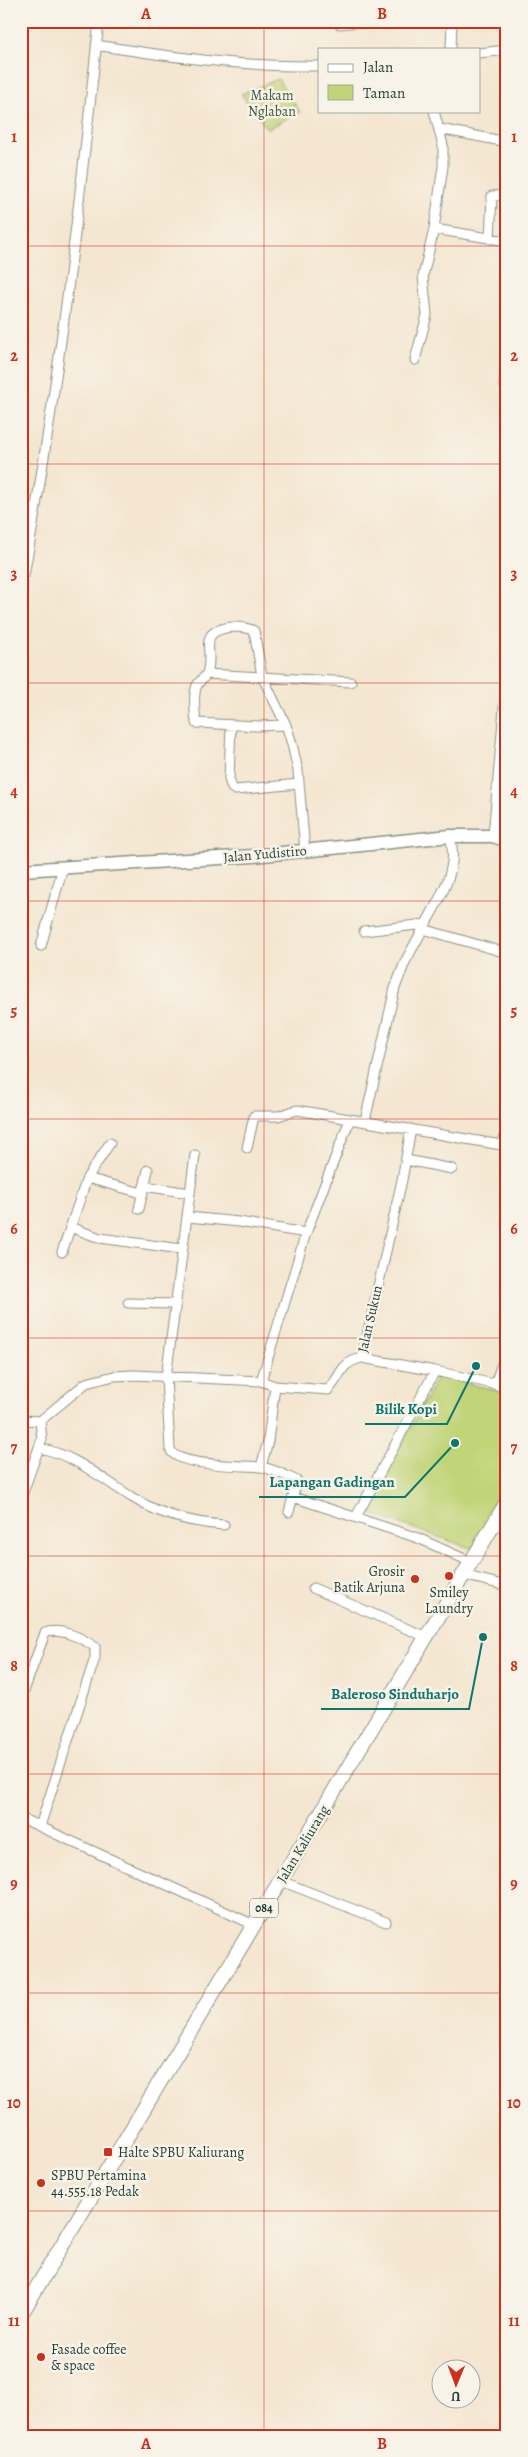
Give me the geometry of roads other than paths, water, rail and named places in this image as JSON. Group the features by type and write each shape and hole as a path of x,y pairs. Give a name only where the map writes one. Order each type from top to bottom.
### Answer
{"main road":[{"name":"Jalan Kaliurang","path":"21,2314 507,1502"}],"street":[{"path":"21,592 45,461 79,206 99,21"},
{"path":"339,24 371,21"},
{"path":"451,48 452,21"},
{"path":"96,45 154,55 270,66 318,66"},
{"path":"480,53 507,50"},
{"path":"415,360 427,315 423,276 434,229 443,166 443,145 434,112"},
{"path":"440,129 507,142"},
{"path":"490,239 492,196 507,195"},
{"path":"434,229 507,241"},
{"path":"507,350 504,384 507,387"},
{"path":"286,725 196,723 196,688 207,674 210,635 216,629 234,627 249,628 254,631 262,676 286,725 292,744 300,784 306,851"},
{"path":"207,674 351,682"},
{"path":"493,836 507,674"},
{"path":"231,725 229,778 232,788 235,790 300,784"},
{"path":"365,1120 395,988 405,962 451,872 453,847 450,836"},
{"name":"Jalan Yudistiro","path":"21,870 306,851 450,836 493,836 507,840"},
{"path":"41,946 63,867"},
{"path":"364,931 424,927 507,953"},
{"path":"247,1148 256,1115 278,1116 297,1110 365,1120 505,1146 507,1122"},
{"path":"261,1381 306,1233 350,1119"},
{"name":"Jalan Sukun","path":"40,1421 86,1382 114,1376 261,1381 276,1386 328,1390 334,1384 344,1366 351,1360 362,1358 406,1160 411,1129"},
{"path":"62,1252 87,1178 110,1143"},
{"path":"194,1155 188,1217 181,1249 166,1377 171,1453 195,1462 261,1467 274,1470 297,1481 289,1512"},
{"path":"406,1160 452,1169"},
{"path":"139,1209 148,1170"},
{"path":"87,1178 143,1190 190,1193"},
{"path":"188,1217 239,1222 306,1233"},
{"path":"70,1227 100,1238 181,1249"},
{"path":"128,1303 174,1304"},
{"path":"495,1383 507,1351"},
{"path":"362,1358 435,1371 507,1387"},
{"path":"356,1517 435,1371"},
{"path":"261,1467 268,1441 276,1386"},
{"path":"21,1420 40,1421 42,1430 40,1448 21,1498"},
{"path":"40,1448 59,1452 82,1463 134,1498 167,1514 197,1522 224,1525"},
{"path":"293,1496 418,1538 471,1562"},
{"path":"463,1575 507,1586"},
{"path":"313,1588 426,1637"},
{"path":"21,1699 45,1633 58,1631 86,1640 95,1647 95,1658 40,1826"},
{"path":"21,1818 254,1925"},
{"path":"281,1881 386,1922"}],"place":[{"name":"Bilik Kopi","path":"476,1366"},
{"name":"Lapangan Gadingan","path":"455,1443"},
{"name":"Smiley Laundry","path":"449,1576"},
{"name":"Grosir Batik Arjuna","path":"415,1579"},
{"name":"Baleroso Sinduharjo","path":"483,1637"},
{"name":"Halte SPBU Kaliurang","path":"108,2152"},
{"name":"SPBU Pertamina 44.555.18 Pedak","path":"41,2183"},
{"name":"Fasade coffee & space","path":"41,2357"}],"park label":[{"name":"Makam Nglaban","path":"272,104"}]}
